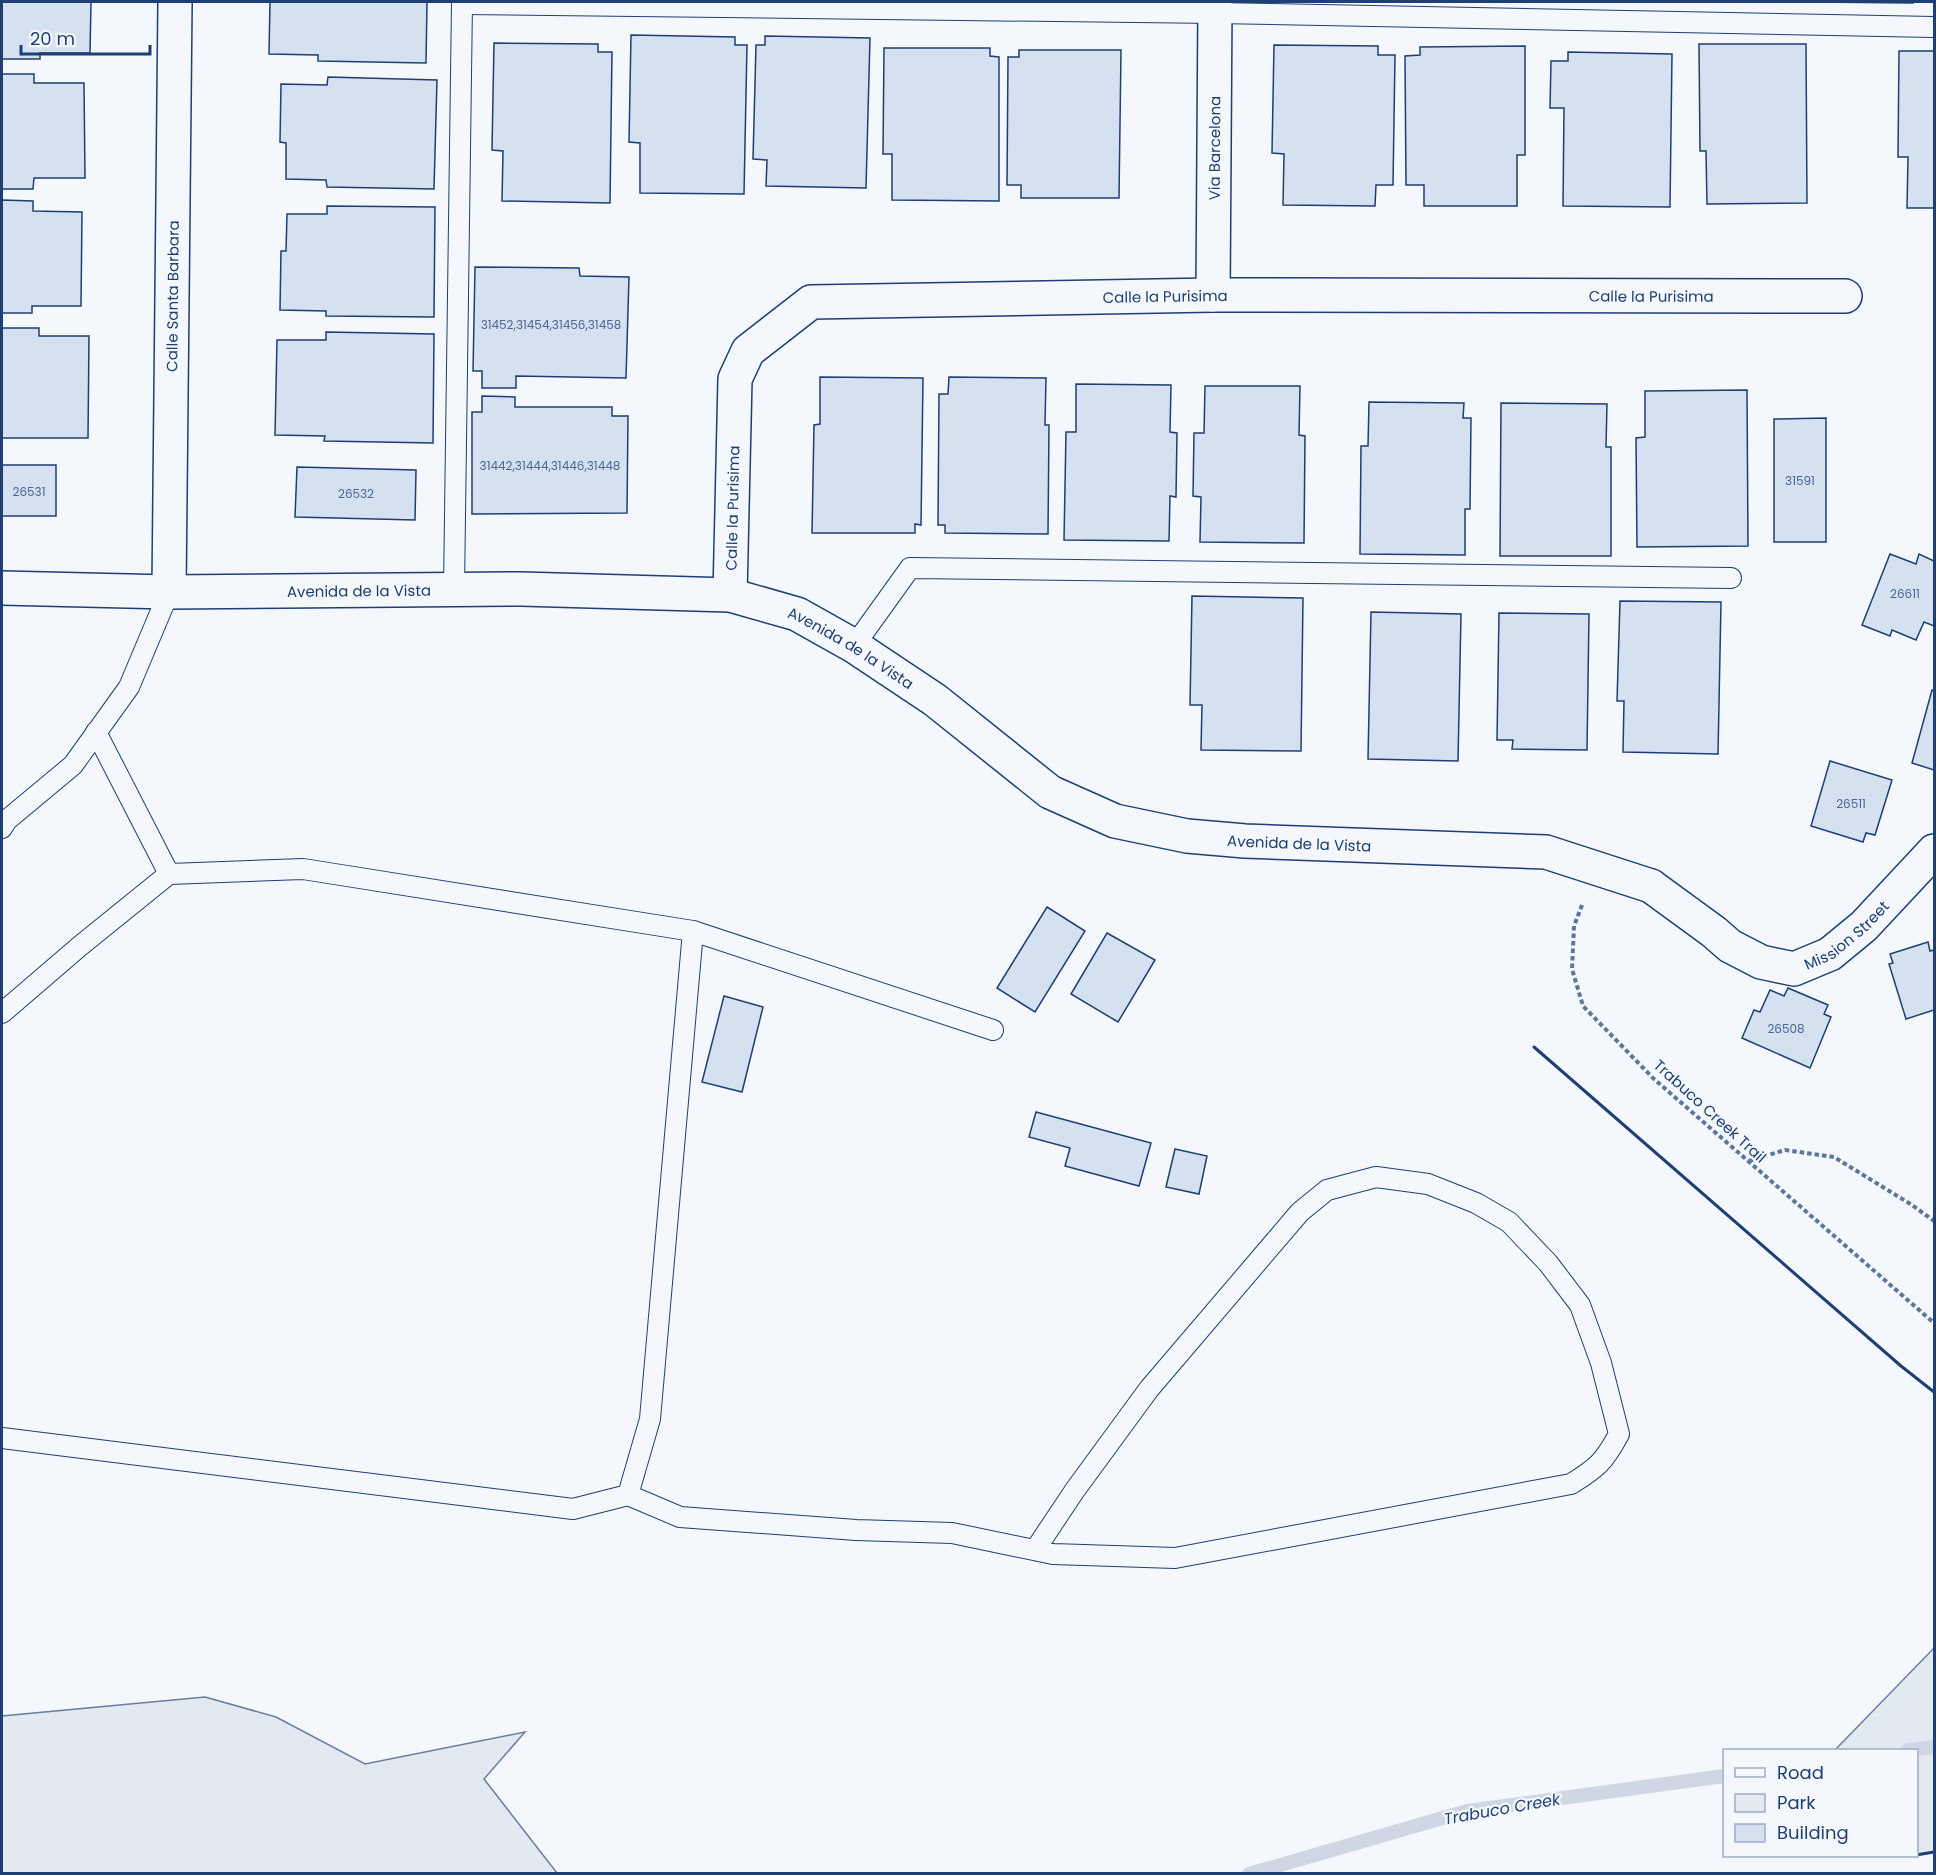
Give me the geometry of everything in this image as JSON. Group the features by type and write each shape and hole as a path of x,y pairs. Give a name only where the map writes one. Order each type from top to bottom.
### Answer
{"street":[{"name":"Calle Santa Barbara","path":"169,592 175,2"},
{"name":"Via Barcelona","path":"1213,295 1215,7"},
{"name":"Calle la Purisima","path":"730,595 735,379 748,351 811,302 1213,295 1845,296"},
{"name":"Avenida de la Vista","path":"2,588 169,592 522,589 730,595 797,614 854,646 935,700 1050,792 1115,821 1187,836 1245,841 1546,852 1651,886"},
{"name":"Mission Street","path":"1651,886 1730,946 1761,962 1794,969 1830,954 1856,933 1935,851"}],"lane":[{"path":"454,589 462,3 1215,7 1935,27"},
{"path":"854,646 910,568 1731,578"},
{"path":"2,828 7,820 73,765 129,687 169,592"},
{"path":"96,732 169,874"},
{"path":"2,1013 169,874 303,869 693,931 993,1030"},
{"path":"628,1495 650,1419 693,931"},
{"path":"2,1438 573,1509 628,1495 680,1517 856,1530 951,1533 1053,1554 1175,1558 1571,1484 1596,1469 1607,1456 1619,1434 1601,1364 1580,1305 1548,1263 1509,1222 1476,1203 1428,1184 1376,1177 1326,1190 1300,1212 1149,1389 1035,1550"}],"path":[{"name":"Trabuco Creek Trail","path":"1596,868 1574,926 1572,969 1583,1006 1654,1079 1935,1323"},
{"path":"1749,1161 1785,1150 1834,1157 1912,1204 1935,1221"}],"green space":[{"path":"1934,1648 1934,1852 1918,1855 1918,1749 1836,1749"},
{"path":"205,1697 276,1717 365,1764 525,1732 484,1779 557,1873 2,1873 2,1716"}],"building":[{"path":"2,2 91,2 90,53 40,53 40,59 2,59"},
{"path":"270,2 427,2 426,63 318,61 318,55 269,54"},
{"path":"1810,2 1913,2 1913,3"},
{"path":"631,35 735,37 735,45 747,45 744,194 640,193 640,143 629,142"},
{"path":"765,36 870,38 866,188 766,186 767,160 753,159 756,45 765,45"},
{"path":"494,43 598,44 598,52 612,52 610,203 502,201 503,151 492,150"},
{"path":"1699,44 1806,44 1807,203 1707,204 1706,151 1700,151"},
{"path":"1274,45 1378,46 1378,55 1395,55 1393,185 1376,185 1375,206 1283,205 1284,154 1272,153"},
{"path":"1525,46 1525,155 1517,155 1517,206 1424,206 1424,185 1406,185 1405,56 1420,55 1420,47"},
{"path":"884,48 990,48 990,56 999,57 999,201 892,200 892,154 883,154"},
{"path":"1019,50 1121,50 1119,198 1021,198 1021,185 1007,185 1008,57 1019,57"},
{"path":"1899,51 1934,51 1934,208 1907,208 1908,157 1898,157"},
{"path":"1568,52 1672,54 1670,207 1563,206 1564,108 1550,108 1551,61 1568,61"},
{"path":"2,74 34,74 34,83 84,83 85,178 34,178 33,189 2,189"},
{"path":"328,77 437,80 434,189 327,187 326,180 286,179 286,143 280,142 281,84 327,85"},
{"path":"2,200 33,201 33,211 82,212 81,306 32,306 32,313 2,313"},
{"path":"327,206 435,207 434,317 326,316 326,311 280,310 281,251 286,251 287,214 327,214"},
{"path":"475,267 579,268 580,276 629,277 626,378 516,376 516,388 482,388 482,371 473,371"},
{"path":"2,328 39,328 39,336 89,336 88,438 2,438"},
{"path":"326,332 434,334 433,443 324,441 325,436 275,435 277,340 326,340"},
{"path":"820,377 923,378 921,525 915,524 915,533 812,533 814,425 820,424"},
{"path":"949,377 1046,378 1045,425 1049,425 1048,534 945,533 945,525 938,525 939,394 948,394"},
{"path":"1076,384 1171,385 1170,432 1177,433 1176,497 1170,496 1169,541 1064,540 1066,432 1076,432"},
{"path":"1205,386 1300,386 1299,435 1305,436 1304,543 1200,542 1201,497 1193,496 1194,433 1204,433"},
{"path":"1747,390 1748,546 1637,547 1636,438 1645,437 1645,391"},
{"path":"482,396 515,397 515,407 612,407 612,416 628,416 627,513 472,514 472,412 482,412"},
{"path":"1369,402 1464,403 1463,418 1471,418 1470,509 1465,509 1465,555 1360,554 1361,446 1368,446"},
{"path":"1501,403 1607,404 1606,447 1611,447 1611,556 1500,556"},
{"path":"1826,418 1826,542 1774,542 1774,419"},
{"path":"2,465 56,465 56,516 2,516"},
{"path":"297,467 416,470 415,520 295,517"},
{"path":"1890,554 1916,564 1919,554 1934,561 1934,626 1924,622 1916,640 1892,630 1890,636 1862,625"},
{"path":"1192,596 1303,598 1301,751 1201,750 1202,705 1190,705"},
{"path":"1620,601 1721,602 1718,754 1623,752 1624,701 1617,701"},
{"path":"1371,612 1461,614 1458,761 1368,759"},
{"path":"1499,613 1589,614 1587,750 1512,749 1513,740 1497,740"},
{"path":"1932,690 1934,691 1934,770 1912,763"},
{"path":"1830,761 1892,780 1875,835 1866,833 1863,842 1811,826"},
{"path":"1047,907 1085,931 1035,1012 997,988"},
{"path":"1107,933 1155,960 1118,1022 1071,994"},
{"path":"1928,942 1930,951 1934,950 1934,1010 1906,1019 1889,964 1893,963 1890,954"},
{"path":"1788,988 1828,1005 1824,1014 1831,1017 1810,1068 1742,1038 1754,1010 1760,1012 1770,990 1784,996"},
{"path":"724,996 763,1007 742,1092 702,1082"},
{"path":"1036,1112 1151,1143 1139,1186 1065,1166 1070,1148 1029,1137"},
{"path":"1175,1149 1207,1156 1199,1194 1166,1187"}],"waterway":[{"name":"Trabuco Creek","path":"1917,1749 1934,1747"},
{"name":"Trabuco Creek","path":"1249,1874 1467,1811 1723,1776"}],"wall":[{"path":"1534,1047 1901,1366 1934,1392"},
{"path":"1918,1855 1934,1852"}]}
